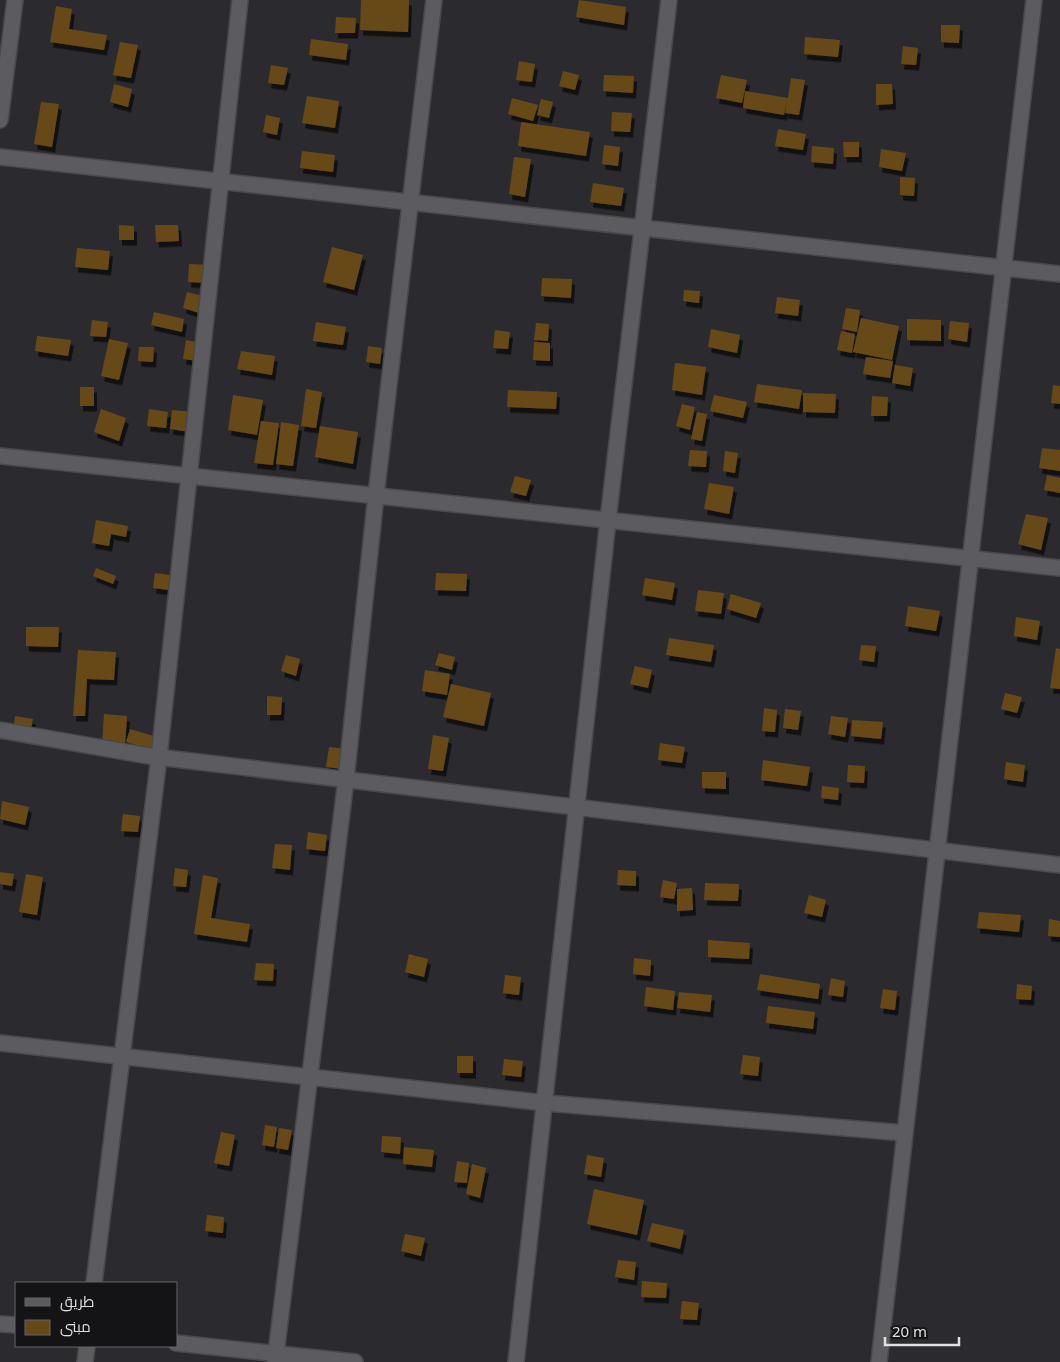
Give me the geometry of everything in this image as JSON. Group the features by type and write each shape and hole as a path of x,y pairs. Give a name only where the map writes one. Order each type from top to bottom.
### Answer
{"street":[{"path":"0,120 15,0"},
{"path":"94,1282 159,757 240,0"},
{"path":"275,1358 346,779 376,495 434,0"},
{"path":"516,1362 546,1103 608,520 669,0"},
{"path":"879,1362 1034,0"},
{"path":"0,157 1060,274"},
{"path":"0,456 1060,568"},
{"path":"0,730 159,757 1060,864"},
{"path":"0,1043 546,1103 905,1133"},
{"path":"0,1324 15,1325"},
{"path":"178,1342 275,1358 355,1362"},
{"path":"84,1362 86,1347"}],"building":[{"path":"361,0 409,0 408,32 360,30"},
{"path":"579,0 626,7 624,25 576,17"},
{"path":"56,6 72,9 69,29 107,35 104,50 50,42"},
{"path":"336,17 356,18 355,33 335,33"},
{"path":"941,25 960,25 959,43 941,42"},
{"path":"805,37 840,40 838,57 804,54"},
{"path":"311,39 348,44 346,60 309,55"},
{"path":"120,42 138,45 131,78 113,75"},
{"path":"903,46 918,48 916,65 901,64"},
{"path":"519,61 535,64 532,82 516,80"},
{"path":"271,65 288,68 284,85 268,83"},
{"path":"563,71 579,75 575,90 559,86"},
{"path":"604,75 634,76 633,93 603,91"},
{"path":"721,75 747,80 742,103 716,98"},
{"path":"791,78 805,80 799,115 785,113 787,100 784,115 743,108 745,91 788,98"},
{"path":"114,84 132,89 128,107 110,102"},
{"path":"876,84 892,84 893,104 876,105"},
{"path":"307,96 339,101 335,128 302,123"},
{"path":"512,98 538,105 533,121 508,114"},
{"path":"541,99 553,102 549,118 537,115"},
{"path":"41,102 59,104 52,147 34,144"},
{"path":"612,112 632,113 630,132 611,131"},
{"path":"266,115 280,118 277,135 263,132"},
{"path":"521,122 590,132 586,156 518,146"},
{"path":"778,129 806,134 803,150 775,146"},
{"path":"843,142 859,142 859,157 844,157"},
{"path":"604,145 620,147 618,166 602,164"},
{"path":"812,146 834,148 833,164 811,162"},
{"path":"881,149 906,153 902,171 879,167"},
{"path":"302,151 335,155 333,172 300,168"},
{"path":"514,157 531,159 525,197 509,194"},
{"path":"900,177 915,178 914,196 900,195"},
{"path":"593,183 624,188 621,206 590,202"},
{"path":"119,225 134,226 134,240 119,240"},
{"path":"155,225 178,225 179,241 156,242"},
{"path":"332,247 363,255 354,290 323,282"},
{"path":"77,248 110,251 108,270 75,267"},
{"path":"189,264 210,265 208,283 188,282"},
{"path":"542,278 572,279 571,298 541,296"},
{"path":"684,290 700,291 699,303 683,301"},
{"path":"187,292 203,296 199,313 183,308"},
{"path":"777,297 800,300 798,316 775,313"},
{"path":"846,308 860,310 857,332 842,329"},
{"path":"154,312 184,319 182,332 151,325"},
{"path":"861,318 899,326 892,360 853,352"},
{"path":"907,319 941,320 941,341 907,340"},
{"path":"92,320 108,322 106,337 90,336"},
{"path":"950,321 969,323 967,342 948,339"},
{"path":"316,322 346,327 343,345 313,341"},
{"path":"536,323 549,324 548,341 534,340"},
{"path":"711,329 740,335 737,353 708,347"},
{"path":"495,330 510,332 508,349 493,348"},
{"path":"841,331 855,334 852,353 837,350"},
{"path":"37,336 71,340 68,356 35,351"},
{"path":"109,339 128,343 119,380 101,376"},
{"path":"186,340 201,343 198,361 183,359"},
{"path":"534,342 550,343 550,361 533,360"},
{"path":"368,346 382,348 380,364 366,362"},
{"path":"139,347 154,347 153,362 138,361"},
{"path":"241,351 275,356 272,375 237,369"},
{"path":"866,357 893,361 890,378 863,374"},
{"path":"675,363 706,367 702,395 672,390"},
{"path":"895,365 913,368 910,386 892,383"},
{"path":"757,384 802,390 799,409 754,402"},
{"path":"1053,385 1060,386 1060,404 1051,403"},
{"path":"80,387 94,387 94,406 80,406"},
{"path":"306,389 322,392 316,428 301,426"},
{"path":"508,390 557,392 556,409 507,407"},
{"path":"803,393 836,394 835,413 803,412"},
{"path":"233,395 263,400 257,435 228,430"},
{"path":"714,395 747,402 743,418 710,411"},
{"path":"872,396 888,397 887,416 871,416"},
{"path":"682,404 695,407 690,430 676,426"},
{"path":"101,409 126,418 119,441 94,432"},
{"path":"149,409 168,412 166,428 147,426"},
{"path":"172,410 193,412 190,432 170,429"},
{"path":"697,412 707,414 702,441 691,439"},
{"path":"261,421 279,423 273,465 254,463"},
{"path":"281,422 299,425 293,466 276,464"},
{"path":"320,426 358,432 353,464 315,457"},
{"path":"1042,448 1060,450 1060,471 1039,468"},
{"path":"690,450 707,451 706,467 688,466"},
{"path":"725,451 738,453 735,473 723,471"},
{"path":"1047,475 1060,478 1060,493 1044,490"},
{"path":"515,476 531,480 526,496 510,492"},
{"path":"709,483 734,487 729,514 704,509"},
{"path":"1026,514 1048,518 1041,550 1018,544"},
{"path":"96,520 128,526 126,537 111,534 109,546 92,543"},
{"path":"96,568 116,576 113,584 93,576"},
{"path":"155,573 170,575 168,590 153,588"},
{"path":"436,573 467,574 466,591 435,590"},
{"path":"645,578 675,583 672,600 642,595"},
{"path":"698,590 724,593 721,614 695,611"},
{"path":"731,594 761,603 756,618 727,609"},
{"path":"908,606 940,611 936,631 905,626"},
{"path":"1016,617 1040,621 1037,640 1014,636"},
{"path":"26,627 59,627 58,647 26,646"},
{"path":"669,638 714,645 711,662 666,655"},
{"path":"861,645 876,646 874,662 859,660"},
{"path":"1056,648 1060,649 1060,689 1050,688"},
{"path":"78,650 116,652 114,680 87,679 85,716 73,716"},
{"path":"439,653 455,657 452,670 435,665"},
{"path":"286,655 300,659 296,676 281,671"},
{"path":"635,666 652,670 648,688 630,684"},
{"path":"425,670 450,674 447,695 422,691"},
{"path":"451,684 491,693 484,726 443,717"},
{"path":"1005,693 1022,697 1017,713 1001,709"},
{"path":"267,696 282,697 281,715 267,715"},
{"path":"764,708 777,710 775,732 762,731"},
{"path":"785,709 801,711 798,730 783,728"},
{"path":"104,714 127,716 125,745 102,744"},
{"path":"15,716 33,719 30,734 13,732"},
{"path":"831,716 848,718 845,737 828,734"},
{"path":"852,720 883,722 881,739 851,736"},
{"path":"130,729 157,737 153,750 126,742"},
{"path":"433,735 449,738 443,771 428,769"},
{"path":"660,743 685,747 682,763 658,760"},
{"path":"329,747 345,749 342,769 326,767"},
{"path":"763,760 810,767 807,786 761,780"},
{"path":"1006,762 1025,765 1023,782 1004,779"},
{"path":"848,765 865,766 864,783 847,782"},
{"path":"702,772 726,772 726,789 702,788"},
{"path":"822,786 839,788 838,800 821,798"},
{"path":"2,801 29,807 25,825 0,819"},
{"path":"123,814 140,816 138,832 121,831"},
{"path":"308,832 327,835 325,851 306,849"},
{"path":"275,844 292,845 290,870 272,868"},
{"path":"175,868 188,870 186,887 173,886"},
{"path":"618,870 636,871 636,886 617,885"},
{"path":"0,872 14,874 12,886 0,884"},
{"path":"26,874 43,877 37,915 19,912"},
{"path":"203,875 218,878 211,918 250,924 247,942 194,934"},
{"path":"663,880 677,883 674,899 660,897"},
{"path":"705,883 739,884 738,901 704,900"},
{"path":"692,888 693,910 677,911 677,889"},
{"path":"809,895 826,900 822,917 804,913"},
{"path":"979,912 1021,915 1019,932 977,928"},
{"path":"1049,919 1060,921 1060,937 1048,936"},
{"path":"708,940 750,943 749,959 708,957"},
{"path":"409,954 428,959 424,977 405,972"},
{"path":"634,958 651,960 650,976 633,974"},
{"path":"256,963 274,964 273,981 254,980"},
{"path":"760,974 820,984 818,999 757,990"},
{"path":"505,975 521,977 519,995 503,993"},
{"path":"831,978 845,981 843,997 828,995"},
{"path":"1017,984 1032,986 1031,1000 1016,999"},
{"path":"646,987 675,991 673,1010 644,1006"},
{"path":"883,989 897,991 895,1010 880,1008"},
{"path":"679,992 712,995 710,1012 677,1008"},
{"path":"768,1006 815,1012 813,1029 766,1023"},
{"path":"743,1055 760,1057 758,1076 740,1074"},
{"path":"457,1056 473,1056 473,1073 457,1073"},
{"path":"504,1059 523,1061 521,1077 502,1075"},
{"path":"265,1125 277,1127 274,1147 262,1145"},
{"path":"279,1128 292,1130 288,1150 276,1148"},
{"path":"221,1132 235,1135 229,1166 214,1163"},
{"path":"382,1136 401,1137 400,1154 381,1152"},
{"path":"404,1147 434,1150 432,1167 403,1164"},
{"path":"587,1155 604,1158 601,1177 584,1174"},
{"path":"457,1161 469,1163 467,1183 454,1182"},
{"path":"472,1164 486,1168 480,1198 466,1194"},
{"path":"594,1189 644,1200 637,1235 587,1224"},
{"path":"207,1215 224,1217 223,1233 205,1231"},
{"path":"652,1223 684,1230 680,1249 647,1241"},
{"path":"405,1234 425,1238 421,1256 401,1251"},
{"path":"618,1260 636,1262 634,1280 615,1277"},
{"path":"642,1281 667,1283 666,1298 641,1297"},
{"path":"682,1301 699,1303 697,1320 680,1319"}]}
